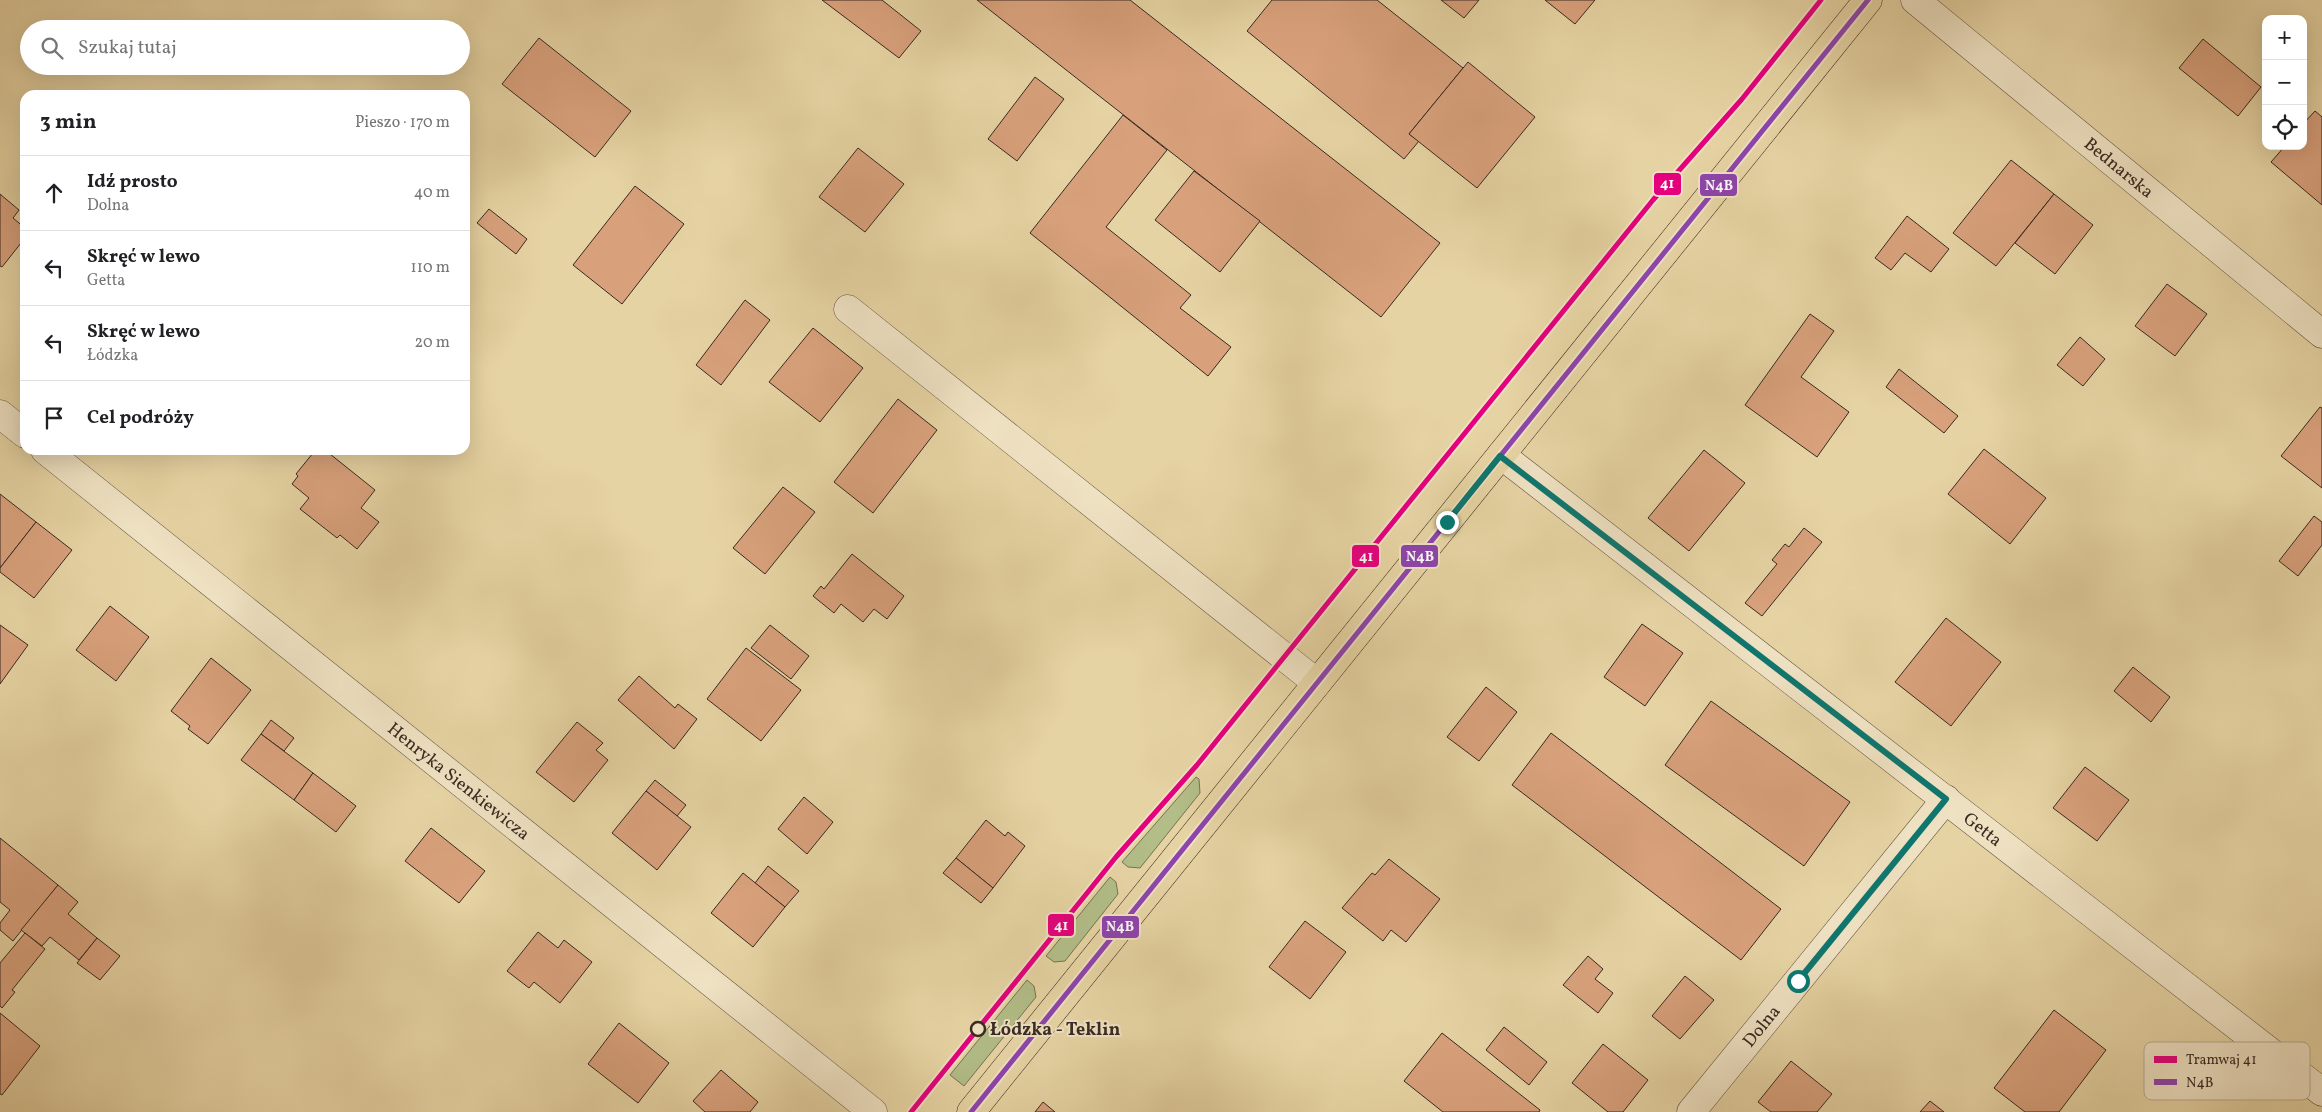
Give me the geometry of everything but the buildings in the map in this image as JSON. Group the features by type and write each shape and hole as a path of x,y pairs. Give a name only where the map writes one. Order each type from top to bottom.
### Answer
{"main road":[{"path":"971,1112 1868,0"}],"street":[{"name":"Bednarska","path":"1915,0 2322,334"},
{"path":"848,309 1317,683"},
{"path":"0,414 20,430"},
{"name":"Henryka Sienkiewicza","path":"51,455 873,1112"},
{"name":"Getta","path":"1500,456 2258,1042"},
{"name":"Dolna","path":"1691,1112 1946,799"},
{"name":"Getta","path":"2310,1083 2322,1092"}],"green space":[{"path":"1196,777 1199,779 1200,793 1140,868 1128,867 1122,862"},
{"path":"1110,877 1116,882 1118,894 1065,961 1054,962 1046,956"},
{"path":"1027,980 1034,986 1036,997 964,1086 950,1075"}],"tram line":[{"name":"41","path":"911,1112 1116,857 1197,765 1653,200 1742,99 1821,0"}],"transit line":[{"name":"N4B","path":"971,1112 1868,0"}],"place":[{"name":"Łódzka - Teklin","path":"978,1029"}],"route":[{"path":"1447,522 1500,456 1946,799 1798,981"}]}
